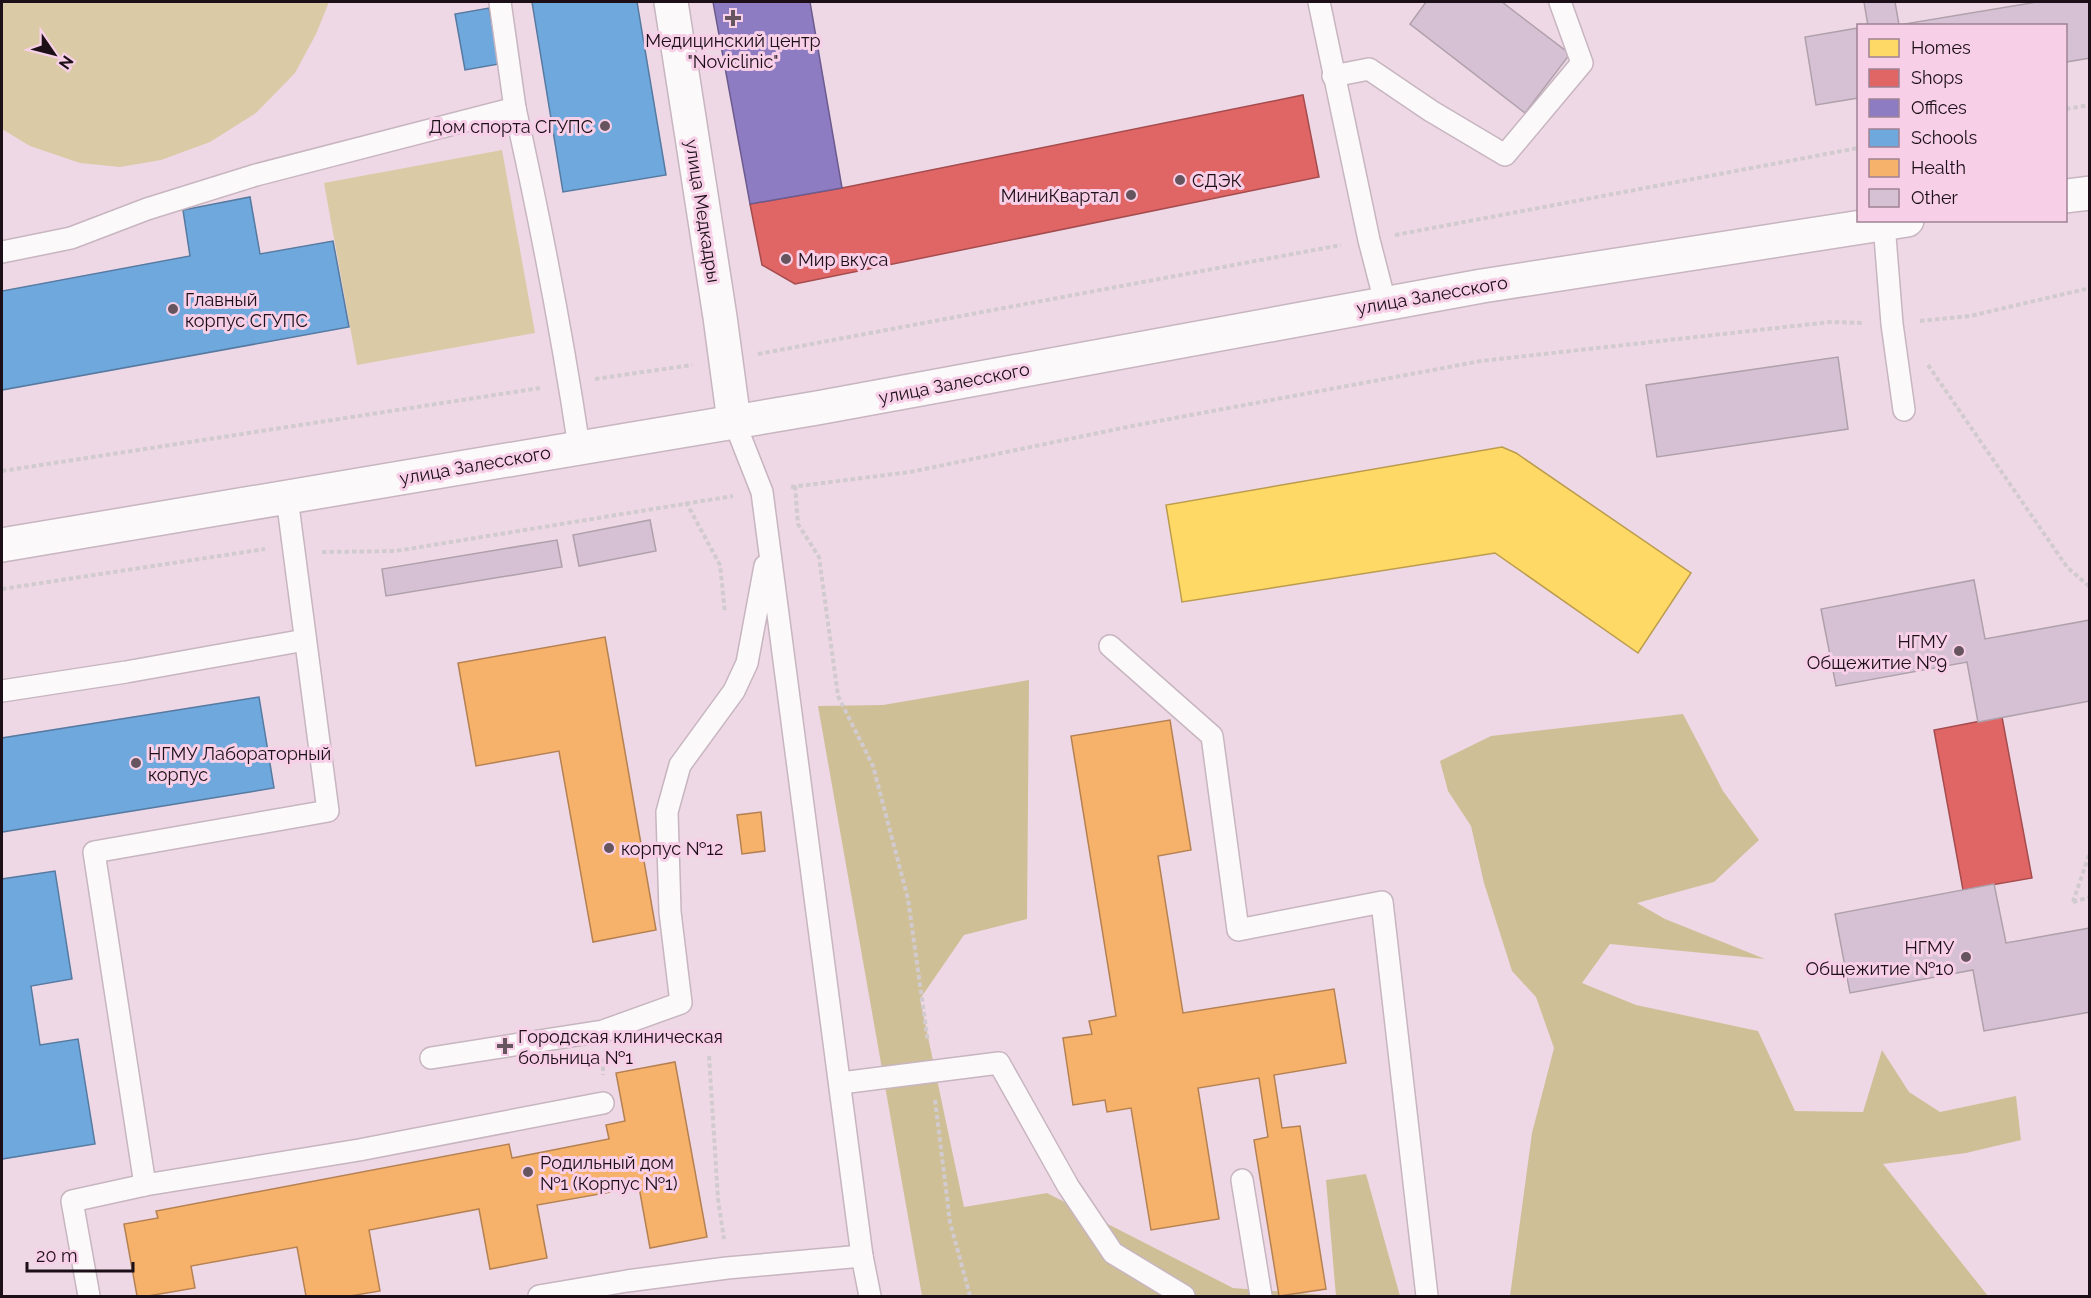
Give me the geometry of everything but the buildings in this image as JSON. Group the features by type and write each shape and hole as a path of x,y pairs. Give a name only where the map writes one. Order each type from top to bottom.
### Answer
{"main road":[{"name":"улица Медкадры","path":"671,2 734,422"},
{"path":"2067,196 2090,193"},
{"name":"улица Залесского","path":"2,545 817,408 1385,302 1895,222"}],"lane":[{"path":"500,2 515,108 537,205 570,383 579,447"},
{"path":"1319,2 1369,240 1385,302"},
{"path":"1333,76 1368,69 1431,111 1505,155 1582,63 1560,2"},
{"path":"2,252 71,238 147,209 256,175 515,108"},
{"path":"1895,222 1892,324 1904,410"},
{"path":"734,422 762,492 862,1256 870,1296"},
{"path":"145,1185 94,852 328,811 287,498"},
{"path":"431,1058 603,1031 681,1003 670,912 667,812 680,765 734,691 747,663 768,548"},
{"path":"2,691 126,672 305,640"},
{"path":"1110,646 1212,736 1238,930 1382,902 1427,1296"},
{"path":"841,1083 999,1063 1068,1186 1113,1253 1184,1296"},
{"path":"89,1296 72,1201 145,1185 359,1150 603,1103"},
{"path":"1242,1180 1261,1296"},
{"path":"539,1296 627,1281 728,1268 862,1256"}],"path":[{"path":"2067,109 2090,105"},
{"path":"2,471 726,360 1857,148"},
{"path":"2,589 293,545 327,553 396,551 686,502 910,472 1132,426 1481,361 1830,321 1892,324 1970,316 2090,288"},
{"path":"1892,324 1923,357 2067,567 2090,587"},
{"path":"795,486 798,524 819,557 838,696 873,766 908,899 950,1222 970,1296"},
{"path":"686,502 720,565 726,622"},
{"path":"2090,852 2073,902 2090,897"},
{"path":"603,1031 603,1103"},
{"path":"709,1056 718,1199 728,1268"}],"shaded area":[{"path":"2,2 329,2 316,34 295,73 256,113 210,142 161,160 120,167 80,163 30,146 2,129"},
{"path":"502,150 535,333 357,365 324,183"},
{"path":"1029,680 1027,919 964,935 920,999 964,1207 1047,1193 1233,1288 1336,1296 922,1296 818,706 883,705"},
{"path":"1683,714 1723,791 1759,840 1714,882 1637,903 1665,919 1765,959 1610,944 1582,983 1636,1005 1758,1031 1795,1111 1863,1112 1882,1050 1909,1092 1940,1112 2016,1096 2021,1140 1966,1153 1883,1164 1988,1296 1510,1296 1532,1133 1554,1048 1536,997 1512,971 1484,883 1471,826 1448,791 1440,761 1491,736"},
{"path":"1366,1174 1400,1296 1336,1296 1326,1180"}],"place":[{"name":"Медицинский центр \"Noviclinic\"","path":"733,18"},
{"name":"Дом спорта СГУПС","path":"605,126"},
{"name":"СДЭК","path":"1180,180"},
{"name":"МиниКвартал","path":"1131,195"},
{"name":"Мир вкуса","path":"786,259"},
{"name":"Главный корпус СГУПС","path":"173,309"},
{"name":"НГМУ Общежитие №9","path":"1959,651"},
{"name":"НГМУ Лабораторный корпус","path":"136,763"},
{"name":"корпус №12","path":"609,848"},
{"name":"НГМУ Общежитие №10","path":"1966,957"},
{"name":"Городская клиническая больница №1","path":"505,1046"},
{"name":"Родильный дом №1 (Корпус №1)","path":"528,1172"}]}
